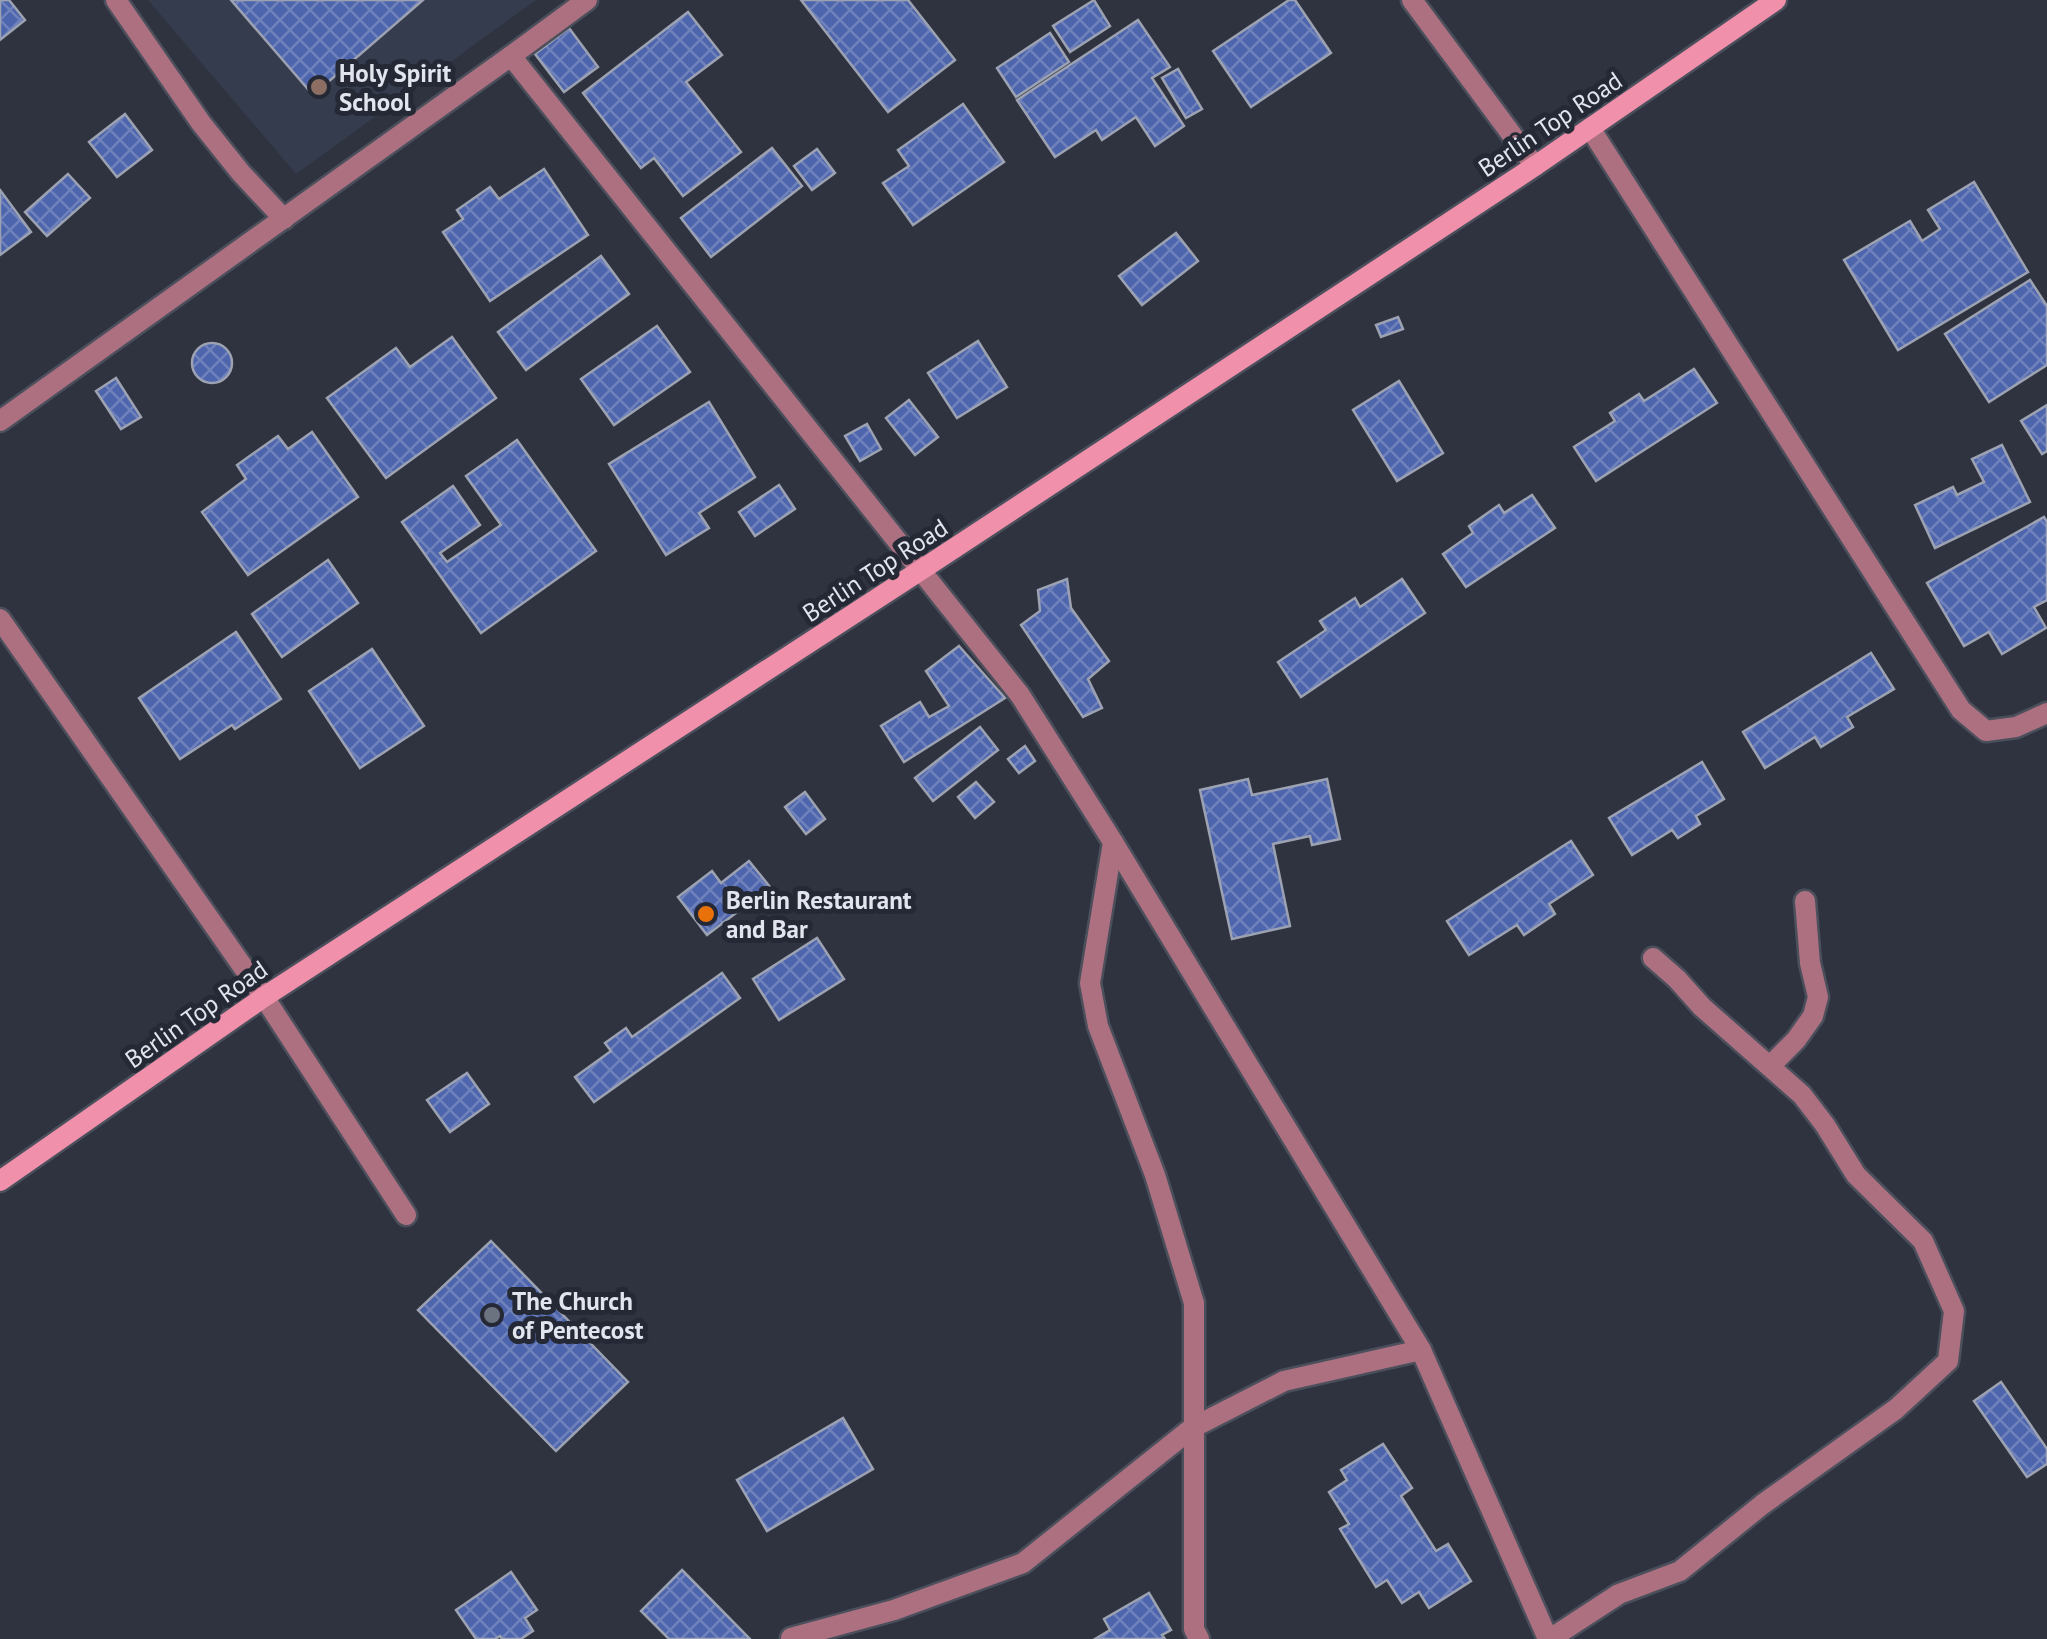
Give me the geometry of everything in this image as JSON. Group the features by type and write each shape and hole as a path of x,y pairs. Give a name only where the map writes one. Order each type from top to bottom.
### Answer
{"street":[{"path":"116,0 201,123 284,219"},
{"path":"0,421 587,0"},
{"path":"1412,0 1534,166"},
{"name":"Berlin Top Road","path":"0,1181 264,997 1534,166 1776,0"},
{"path":"512,56 1020,695 1114,842 1420,1350 1549,1639 1619,1594 1680,1571 1764,1504 1896,1409 1948,1360 1954,1311 1924,1240 1856,1175 1802,1095 1653,958"},
{"path":"1590,128 1961,710 1986,730 2016,727 2047,712"},
{"path":"0,620 264,997 406,1215"},
{"path":"1114,842 1090,984 1098,1026 1156,1175 1194,1304 1194,1629 1198,1639"},
{"path":"1770,1066 1813,1016 1818,997 1810,963 1805,901"},
{"path":"792,1638 894,1610 1023,1563 1192,1428 1284,1381 1420,1350"}],"shaded area":[{"name":"Holy Spirit School","path":"148,0 536,0 296,174"}],"building":[{"path":"0,0 9,0 25,20 0,40"},
{"path":"231,0 423,0 313,95"},
{"path":"801,0 908,0 955,60 888,112"},
{"path":"1094,0 1110,26 1070,52 1053,26"},
{"path":"1289,0 1295,0 1331,53 1251,107 1213,51"},
{"path":"688,12 722,55 686,82 741,152 683,196 654,158 641,168 583,93"},
{"path":"1138,20 1170,67 1152,78 1184,126 1155,146 1136,117 1102,140 1096,130 1055,157 1017,100"},
{"path":"569,28 598,67 564,92 535,54"},
{"path":"1050,33 1069,62 1016,97 997,68"},
{"path":"1178,69 1202,109 1186,118 1162,78"},
{"path":"963,104 1004,162 913,225 883,183 909,166 898,150"},
{"path":"125,114 152,150 117,177 89,142"},
{"path":"772,148 802,186 711,257 681,218"},
{"path":"817,149 835,173 812,190 794,166"},
{"path":"544,169 588,235 490,301 443,232 463,219 457,210 490,187 499,199"},
{"path":"68,174 90,198 47,236 25,212"},
{"path":"1974,182 2028,272 1898,350 1844,260 1910,221 1922,241 1940,229 1928,210"},
{"path":"0,190 31,232 0,255"},
{"path":"1176,233 1198,261 1142,305 1119,276"},
{"path":"601,256 629,294 526,370 498,332"},
{"path":"2030,280 2047,306 2047,365 1989,402 1945,334"},
{"path":"1398,317 1403,329 1381,337 1376,325"},
{"path":"657,326 690,372 614,425 581,379"},
{"path":"452,337 496,398 386,478 327,398 396,348 410,367"},
{"path":"978,341 1007,387 957,418 928,373"},
{"path":"212,343 226,349 232,363 226,377 212,383 198,377 192,363 198,349"},
{"path":"1694,369 1717,403 1596,481 1574,447 1615,421 1610,413 1639,394 1644,401"},
{"path":"116,378 141,417 121,429 96,391"},
{"path":"1399,381 1443,453 1397,481 1353,410"},
{"path":"909,400 938,437 915,455 886,418"},
{"path":"709,402 755,477 699,513 709,528 666,555 609,464"},
{"path":"2047,405 2047,451 2042,454 2021,421"},
{"path":"867,424 881,449 860,461 845,436"},
{"path":"312,432 358,497 248,575 202,512 246,479 237,465 278,436 288,449"},
{"path":"517,440 596,551 481,633 402,522 453,486 480,525 440,553 447,562 501,525 466,476"},
{"path":"2002,445 2030,502 1935,548 1915,505 1953,487 1957,495 1984,482 1972,459"},
{"path":"779,485 795,509 755,536 739,512"},
{"path":"1532,495 1555,528 1466,587 1443,554 1473,533 1469,526 1499,505 1504,513"},
{"path":"2044,517 2047,600 2034,607 2046,628 2002,654 1989,632 1964,646 1927,583"},
{"path":"328,560 358,603 282,657 252,614"},
{"path":"1067,579 1071,608 1109,661 1088,679 1102,708 1083,717 1021,625 1040,611 1038,590"},
{"path":"1402,579 1425,613 1301,697 1278,662 1326,630 1320,621 1355,598 1360,607"},
{"path":"236,632 281,699 180,759 139,698"},
{"path":"959,646 1005,698 904,762 881,726 920,702 929,717 949,706 926,671"},
{"path":"372,649 424,726 360,768 309,691"},
{"path":"1871,653 1894,689 1847,717 1853,727 1821,747 1815,737 1765,768 1743,732"},
{"path":"980,727 998,750 933,801 915,778"},
{"path":"1025,746 1035,761 1019,773 1008,759"},
{"path":"1702,762 1724,799 1696,816 1700,824 1678,838 1672,830 1632,855 1609,818"},
{"path":"1248,779 1252,795 1327,779 1340,839 1312,845 1310,836 1273,844 1290,926 1232,939 1200,790"},
{"path":"976,782 994,802 975,818 958,797"},
{"path":"805,792 825,819 806,834 785,807"},
{"path":"1571,841 1593,875 1549,904 1555,914 1524,935 1517,925 1469,955 1447,921"},
{"path":"749,861 770,887 707,935 678,897 712,871 721,883"},
{"path":"817,938 844,979 779,1020 753,979"},
{"path":"722,973 740,998 594,1102 575,1077 611,1051 605,1043 626,1028 632,1037"},
{"path":"467,1073 489,1104 450,1132 427,1100"},
{"path":"491,1241 628,1382 556,1451 418,1310"},
{"path":"2001,1382 2047,1449 2047,1464 2027,1477 1974,1401"},
{"path":"843,1418 873,1469 767,1531 737,1480"},
{"path":"1383,1444 1412,1488 1401,1496 1436,1551 1448,1544 1471,1581 1429,1608 1419,1592 1402,1603 1387,1580 1376,1587 1340,1529 1349,1524 1329,1492 1347,1480 1341,1470"},
{"path":"682,1570 750,1639 669,1639 641,1611"},
{"path":"511,1572 537,1610 525,1618 533,1631 521,1639 476,1639 456,1610"},
{"path":"1149,1593 1171,1630 1162,1635 1165,1639 1095,1639 1110,1630 1104,1619"}],"place":[{"name":"Holy Spirit School","path":"319,87"},
{"name":"Berlin Restaurant and Bar","path":"706,914"},
{"name":"The Church of Pentecost","path":"492,1315"}]}
